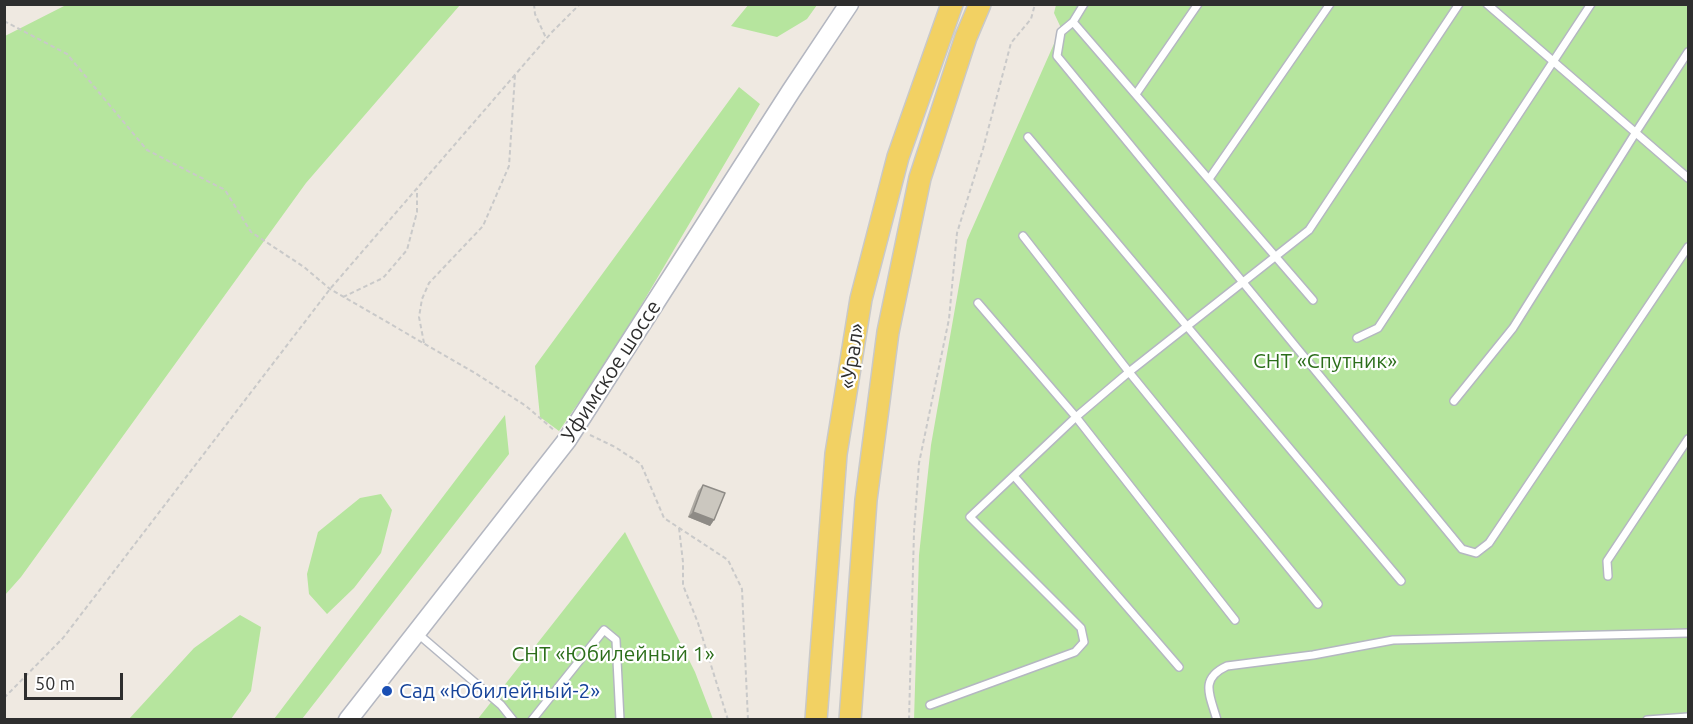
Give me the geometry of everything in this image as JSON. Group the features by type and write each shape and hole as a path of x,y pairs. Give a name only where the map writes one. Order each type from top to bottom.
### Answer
{"main road":[{"name":"Уфимское шоссе","path":"348,720 571,434 849,4"},
{"name":"«Урал»","path":"816,720 836,454 861,299 898,157 952,4"},
{"name":"«Урал»","path":"850,720 866,500 888,332 920,178 966,37 980,4"}],"lane":[{"path":"1084,4 1073,22 1061,32 1057,57 1462,549 1476,553 1489,543 1689,247"},
{"path":"1136,94 1198,4"},
{"path":"1209,179 1330,4"},
{"path":"930,705 1075,652 1084,642 1081,628 970,517 1076,417 1129,372 1309,230 1459,4"},
{"path":"1487,4 1689,178"},
{"path":"1357,338 1378,328 1591,4"},
{"path":"1073,22 1313,300"},
{"path":"1454,401 1513,328 1689,52"},
{"path":"1028,136 1401,581"},
{"path":"1023,236 1129,372 1318,604"},
{"path":"978,303 1076,417 1234,620"},
{"path":"1608,576 1606,561 1689,439"},
{"path":"1014,476 1179,667"},
{"path":"532,720 604,630 616,640 620,720"},
{"path":"417,633 501,705 513,720"},
{"path":"1217,720 1209,691 1209,681 1215,671 1227,666 1313,655 1393,640 1689,633"},
{"path":"1647,720 1689,717"}],"path":[{"path":"534,4 535,14 546,39"},
{"path":"4,698 63,638 330,289 546,39 580,4"},
{"path":"909,720 913,543 919,463 949,319 957,233 983,149 1011,43 1031,19 1035,4"},
{"path":"4,21 67,54 147,150 225,190 251,232 304,267 330,289 424,343 571,434 615,447 640,464 664,518 728,560 742,589 748,720"},
{"path":"424,343 419,317 422,300 429,283 483,226 509,166 515,75"},
{"path":"343,297 383,278 407,250 417,212 417,189"},
{"path":"679,528 683,585 698,622 728,720"}],"green space":[{"path":"749,4 817,5 807,19 777,37 731,26"},
{"path":"66,5 460,5 306,183 21,577 5,595 5,36"},
{"name":"СНТ «Спутник»","path":"1056,5 1688,5 1688,719 914,720 919,555 931,445 967,240 1061,28 1054,13"},
{"path":"739,87 760,104 613,353 559,431 540,417 535,366"},
{"path":"505,415 509,454 302,719 274,719"},
{"path":"381,494 392,510 381,553 354,588 327,614 309,594 307,574 318,532 360,498"},
{"name":"СНТ «Юбилейный 1»","path":"625,532 695,672 713,719 477,720"},
{"path":"240,615 261,627 251,691 231,719 129,719 194,648"}],"building":[{"path":"703,485 725,493 714,520 693,512"}],"place":[{"name":"Сад «Юбилейный-2»","path":"387,691"}]}
